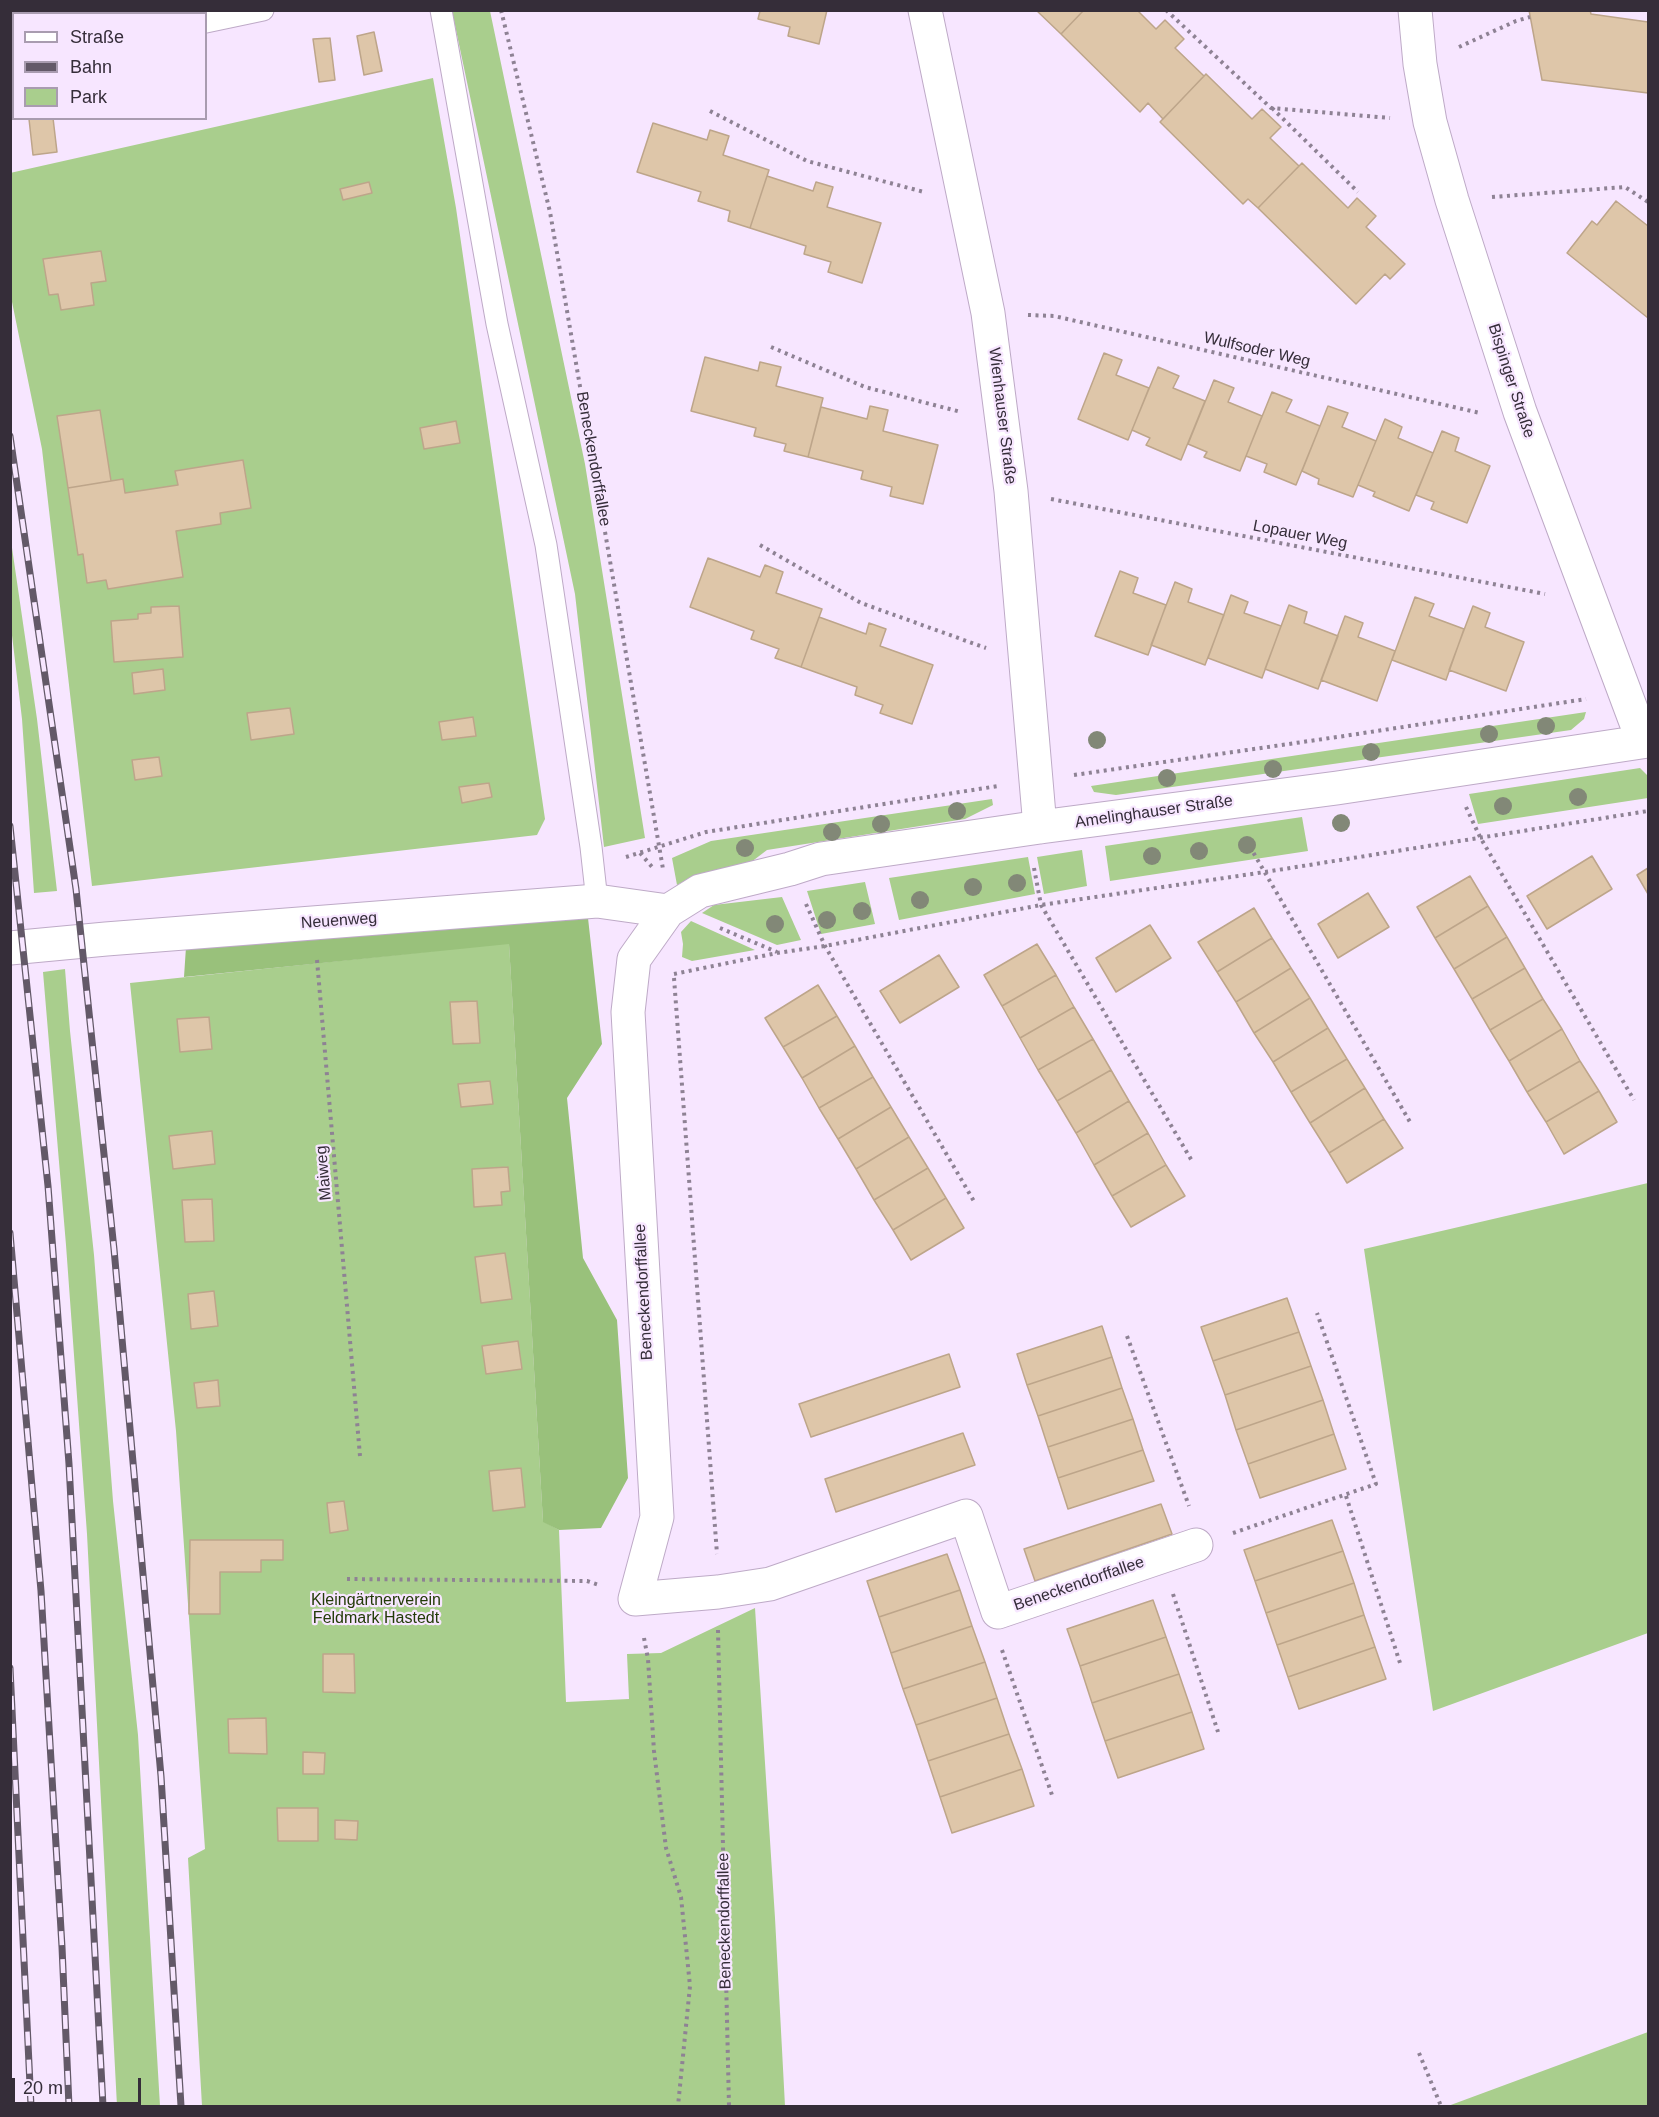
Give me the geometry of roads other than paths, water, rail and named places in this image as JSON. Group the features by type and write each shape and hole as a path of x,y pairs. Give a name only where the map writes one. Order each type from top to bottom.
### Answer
{"street":[{"name":"Wienhauser Straße","path":"925,10 988,313 1011,491 1040,827"},
{"name":"Bispinger Straße","path":"1415,10 1420,64 1430,122 1452,200 1520,412 1584,589 1624,693 1646,741"},
{"name":"Amelinghauser Straße","path":"668,911 700,891 821,859 1449,771 1646,741"},
{"name":"Neuenweg","path":"10,948 597,902 668,911"},
{"name":"Beneckendorffallee","path":"668,911 634,959 628,1012 657,1517 635,1599 718,1592 770,1584 966,1516 998,1612 1196,1545"}],"lane":[{"path":"207,22 263,10"},
{"path":"441,10 497,324 546,545 591,847 597,902"}],"railway":[{"path":"10,436 76,889 114,1249 161,1776 181,2106"},
{"path":"10,826 48,1186 69,1464 103,2106"},
{"path":"10,1233 41,1591 69,2106"},
{"path":"10,1668 31,2106"}],"park label":[{"name":"Kleingärtnerverein Feldmark Hastedt","path":"376,1610"}]}
